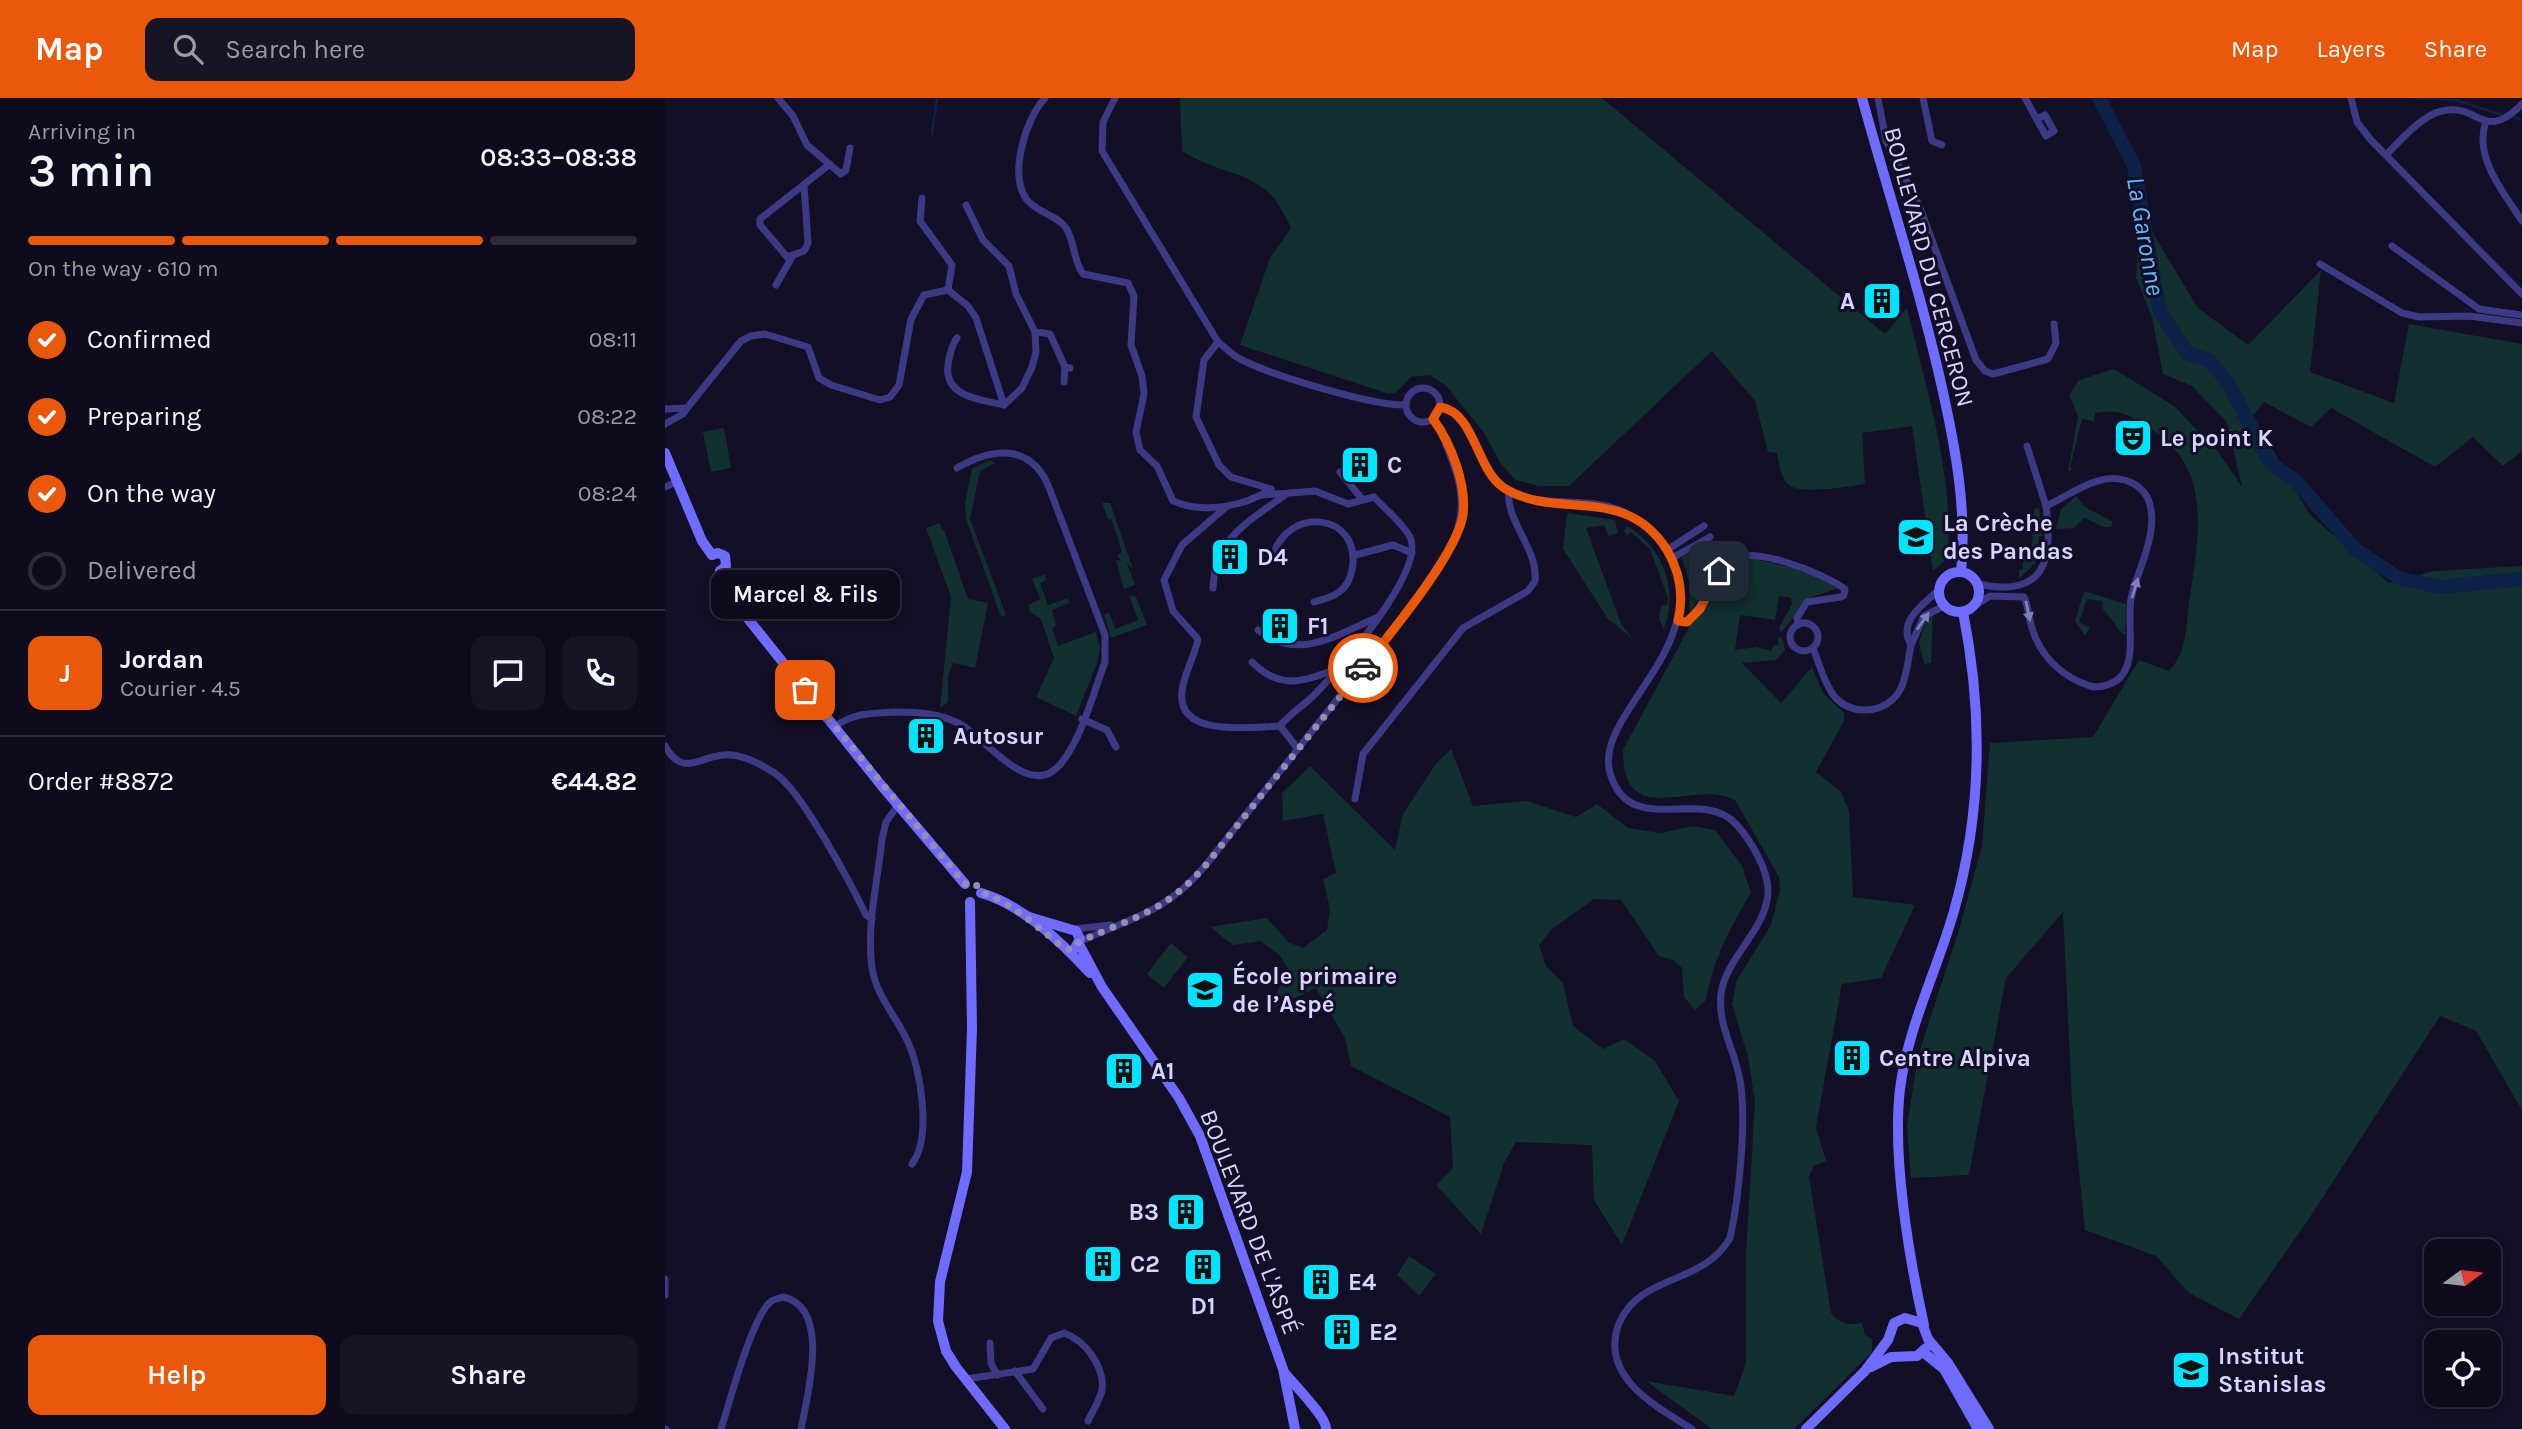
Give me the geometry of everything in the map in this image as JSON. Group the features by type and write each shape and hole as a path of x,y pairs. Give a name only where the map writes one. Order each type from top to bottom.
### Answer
{"street":[{"path":"778,98 793,116 807,145 841,174 846,170 850,148"},
{"path":"1045,98 1026,126 1019,177 1025,197 1039,212 1057,220 1067,229 1075,263 1083,274 1128,283 1134,296 1131,345 1142,376 1144,394 1136,432 1140,450 1157,466 1173,501 1186,507 1226,507 1262,495 1271,489 1231,477 1219,465 1196,417 1204,360 1218,342"},
{"path":"1115,98 1103,122 1102,151 1218,342 1238,358 1286,376 1388,405 1406,405"},
{"name":"BOULEVARD DU CERCERON","path":"1862,98 1921,298 1949,418 1962,503 1961,572"},
{"path":"1878,98 1886,141 1919,205 1976,360 1985,371 1993,374 2048,359 2056,343 2054,324"},
{"path":"1923,98 1932,141 1942,145"},
{"path":"2025,98 2037,119"},
{"path":"2351,98 2362,130 2522,294"},
{"path":"2386,155 2431,116 2441,111 2453,110 2498,123 2507,120 2522,104"},
{"path":"2486,121 2483,139 2488,164 2522,221"},
{"path":"804,185 808,243 804,251 792,257 784,256 758,222 762,216 830,164"},
{"path":"922,198 920,221 952,265 948,290"},
{"path":"967,205 983,240 1009,266 1016,295 1035,332 1036,352 1032,367 1022,388 1004,405"},
{"path":"2392,246 2479,309 2522,315"},
{"path":"776,285 792,257"},
{"path":"2320,264 2402,313 2419,317 2469,316 2522,323"},
{"path":"948,290 968,306 976,318 1004,405"},
{"path":"687,408 666,410 668,422 687,408 741,341 765,334 808,347 818,378 831,386 880,400 890,397 899,385 911,319 924,295 948,290"},
{"path":"1035,332 1050,334 1068,367 1064,382"},
{"path":"957,338 948,365 948,380 953,388 967,396 1004,405"},
{"path":"1433,419 1418,421 1409,415 1406,405 1409,395 1424,388 1434,392 1440,407 1456,414 1492,477 1509,490 1534,499 1621,510 1651,530 1667,550 1680,583 1678,621 1668,647 1609,748 1608,760 1613,781 1628,799 1648,810 1705,807 1726,815 1741,831 1760,863 1768,893 1762,912 1735,958 1721,992 1723,1022 1741,1086 1739,1155 1730,1238 1722,1252 1705,1266 1640,1296 1626,1311 1616,1333 1616,1355 1627,1381 1655,1405 1692,1429"},
{"path":"1433,419 1440,407"},
{"path":"1119,924 1072,929 1061,933 1064,946 1079,943 1119,924 1142,917 1168,903 1183,889 1412,605 1459,529 1464,499 1443,435 1433,419"},
{"path":"1978,584 2007,587 2039,576 2044,569 2049,528 2046,506 2027,446"},
{"path":"834,727 851,716 863,713 933,714 976,733 1022,773 1041,777 1058,767 1065,758 1105,662 1105,635 1041,470 1029,459 993,452 957,468"},
{"path":"665,453 712,555 709,566 720,571 733,600 834,727 965,884"},
{"path":"1340,472 1362,499"},
{"path":"1939,590 1944,606 1949,610 1963,612 1990,596 2024,597 2034,635 2056,668 2076,681 2096,687 2113,683 2124,673 2128,656 2131,600 2151,524 2150,505 2143,489 2130,481 2108,478 2088,484 2046,506"},
{"path":"665,486 677,482"},
{"path":"1355,799 1363,754 1463,628 1528,591 1535,581 1532,552 1507,503 1509,490"},
{"path":"1226,507 1182,545 1169,565 1164,580 1173,611 1199,639 1182,689 1182,705 1190,718 1206,725 1280,726 1318,692 1382,615 1402,580 1412,553 1411,538 1374,497 1348,504 1315,491 1262,495"},
{"path":"1213,588 1214,566 1219,552 1238,530 1285,495"},
{"path":"1272,559 1276,541 1290,527 1307,522 1335,525 1350,539 1355,555 1350,582 1335,596 1314,602"},
{"path":"1667,550 1704,526"},
{"path":"1672,558 1710,537"},
{"path":"1355,555 1393,545 1412,553"},
{"path":"1678,621 1687,622 1700,609 1727,561 1744,554 1809,569 1829,577 1845,589 1845,595 1841,597 1807,602 1797,618 1798,625 1790,637 1792,645 1806,651 1813,648 1817,632 1805,624 1798,625"},
{"path":"1813,648 1832,693 1848,708 1865,710 1887,705 1902,687 1909,642 1907,629 1915,610 1939,590 1944,579 1961,572 1971,576 1978,584 1979,596 1974,606"},
{"path":"1909,642 1924,616 1944,606"},
{"path":"1963,612 1971,652 1976,714 1977,764 1971,834 1953,913 1913,1028 1900,1091 1899,1161 1917,1287 1928,1339 1948,1363 1989,1429"},
{"path":"1258,631 1275,643 1296,648 1382,615"},
{"path":"1252,662 1266,677 1284,681 1304,680 1338,668"},
{"path":"1082,719 1107,730 1116,747"},
{"path":"1280,726 1298,749"},
{"path":"665,746 677,762 686,765 733,755 776,775 795,796 845,872 866,915 872,919"},
{"path":"898,805 886,822 882,839 872,919 873,971 883,1000 914,1056 921,1091 923,1124 917,1157 912,1164"},
{"path":"965,884 975,883 981,892 979,899 970,902"},
{"path":"965,884 961,893 970,902 972,1028 967,1172 937,1303 938,1321 946,1351 1005,1429"},
{"name":"BOULEVARD DE L'ASPÉ","path":"981,892 1000,900 1064,946 1103,987"},
{"name":"BOULEVARD DE L'ASPÉ","path":"1023,915 1072,929 1079,936 1079,943 1103,987 1179,1098 1200,1136 1283,1370 1293,1424"},
{"path":"665,1279 665,1295"},
{"path":"1905,1318 1917,1287"},
{"path":"721,1429 757,1323 772,1301 783,1297 800,1308 810,1322 814,1349 801,1429"},
{"path":"1807,1429 1865,1371 1888,1340 1894,1323 1905,1318 1917,1320 1924,1325"},
{"path":"966,1379 1033,1369 1051,1338 1064,1333 1076,1337 1090,1352 1099,1371 1102,1390 1088,1421"},
{"path":"1865,1371 1898,1355 1911,1358 1923,1352 1928,1339"},
{"path":"1888,1340 1898,1355"},
{"path":"989,1343 991,1363 997,1375"},
{"path":"1923,1352 1944,1369 1978,1429"},
{"name":"BOULEVARD DE L'ASPÉ","path":"1283,1370 1329,1427"},
{"path":"1015,1371 1043,1409"},
{"path":"1293,1424 1305,1409 1313,1409"}],"green space":[{"path":"1180,98 1602,98 1885,334 1907,308 1943,465 1949,528 1947,559 1933,571 1912,426 1862,433 1865,484 1824,489 1794,488 1783,478 1777,453 1768,452 1755,401 1712,351 1569,486 1539,486 1516,480 1501,464 1483,431 1445,385 1430,375 1411,377 1397,392 1389,394 1240,345 1270,258 1291,228 1281,208 1270,194 1258,185 1182,151"},
{"path":"2140,212 2198,308 2248,345 2321,270 2310,372 2394,403 2409,324 2522,344 2522,451 2503,466 2473,437 2435,467 2331,408 2311,427 2264,402 2253,415 2309,514 2389,583 2434,571 2522,566 2522,1110 2476,1031 2440,1016 2310,1217 2239,1319 2189,1293 2156,1256 2085,1230 2072,1102 2063,912 2006,978 1969,1175 1911,1178 1907,1126 1918,1056 1958,933 1982,846 1990,743 2093,737 2139,660 2169,671 2183,646 2198,525 2197,503 2184,462 2170,444 2135,419 2123,414 2104,412 2095,413 2094,421 2082,419 2070,468 2073,469 2068,472 2078,416 2069,395 2079,380 2114,369 2174,406 2219,453 2242,487 2227,422 2192,386 2163,374 2152,317 2136,278"},
{"path":"724,428 731,468 711,472 703,432"},
{"path":"990,460 995,463 980,471 970,519 1006,615 1001,617 966,519 965,503 972,469"},
{"path":"2076,496 2085,507 2113,522 2111,527 2104,527 2084,518 2074,528 2056,529 2061,509"},
{"path":"1102,503 1110,503 1133,569 1127,563 1135,585 1124,589 1116,560 1121,561 1117,555 1122,552 1112,520 1108,519"},
{"path":"2039,508 2042,536 2039,536 2037,561 2019,579 2019,570 2023,569 2022,553 2018,553 2018,548 2032,546 2034,509"},
{"path":"1567,513 1615,520 1618,533 1608,536 1604,525 1586,528 1621,624 1632,638 1608,619 1563,549"},
{"path":"939,523 968,599 988,603 975,668 953,663 948,676 948,702 940,708 951,597 926,528"},
{"path":"1627,526 1650,545 1665,571 1670,599 1664,629 1659,619 1661,605 1667,605 1668,598 1650,549 1631,532 1627,536 1624,531"},
{"path":"1707,542 1706,550 1702,549 1691,574 1697,577 1694,584 1705,589 1690,613 1689,583 1682,557"},
{"path":"1741,556 1807,571 1839,588 1809,598 1781,633 1779,628 1792,604 1791,598 1779,596 1775,620 1740,615 1735,650 1756,647 1771,651 1773,646 1778,645 1778,636 1782,638 1785,650 1776,660 1742,663 1781,703 1812,667 1823,693 1844,713 1844,721 1816,772 1841,792 1849,811 1853,897 1915,905 1881,978 1842,984 1816,1127 1826,1161 1814,1166 1809,1177 1831,1313 1845,1323 1862,1323 1865,1335 1872,1339 1872,1352 1794,1429 1712,1429 1646,1381 1734,1396 1746,1363 1746,1254 1755,1102 1748,1057 1732,1004 1737,980 1771,925 1780,891 1779,877 1735,800 1718,795 1663,798 1647,796 1635,790 1626,775 1623,750 1694,618 1730,560"},
{"path":"1045,574 1046,580 1040,583 1048,605 1068,598 1069,603 1052,610 1056,626 1052,628 1058,646 1096,632 1100,648 1097,663 1076,716 1036,697 1054,658 1041,619 1030,612 1028,605 1040,599 1032,579"},
{"path":"2084,591 2126,604 2125,635 2103,610 2102,601 2087,599 2079,622 2090,628 2085,636 2075,621"},
{"path":"1129,595 1136,597 1147,625 1111,638 1104,615 1109,612 1115,629 1138,620"},
{"path":"1933,615 1931,663 1924,664 1919,642 1928,616"},
{"path":"1451,749 1473,806 1527,801 1576,817 1597,804 1628,828 1660,833 1693,826 1715,830 1742,866 1751,892 1718,957 1706,1000 1695,1010 1684,997 1682,968 1673,960 1659,956 1621,900 1594,899 1552,929 1539,945 1546,966 1563,983 1573,1026 1603,1049 1624,1039 1655,1061 1679,1101 1622,1245 1594,1200 1592,1145 1516,1142 1504,1163 1481,1234 1436,1185 1453,1168 1450,1117 1351,1066 1345,1038 1316,988 1267,1011 1289,970 1280,956 1261,941 1233,945 1210,927 1267,918 1288,942 1303,948 1327,930 1330,909 1323,879 1336,873 1323,814 1283,821 1282,793 1310,766 1395,850 1403,814 1435,765"},
{"path":"1171,943 1188,957 1164,988 1147,974"},
{"path":"1409,1256 1436,1274 1419,1296 1397,1275"}],"waterway":[{"path":"932,134 937,98"},
{"name":"La Garonne","path":"2099,98 2134,166 2160,312 2187,353 2209,360 2227,381 2270,463 2296,481 2356,550 2399,578 2441,587 2522,579"},
{"path":"2416,98 2456,100 2502,115"},
{"path":"2512,117 2522,120"}],"way so far":[{"path":"805,690 965,884 975,883 981,892 1000,900 1064,948 1071,950 1077,947 1079,942 1142,917 1168,903 1183,889 1205,866 1363,668"}],"place":[{"name":"A","path":"1882,301"},
{"name":"Le point K","path":"2133,438"},
{"name":"C","path":"1360,465"},
{"name":"La Crèche des Pandas","path":"1916,537"},
{"name":"D4","path":"1230,557"},
{"name":"F1","path":"1280,626"},
{"name":"Marcel & Fils","path":"805,690"},
{"name":"Autosur","path":"926,736"},
{"name":"École primaire de l’Aspé","path":"1205,990"},
{"name":"Centre Alpiva","path":"1852,1058"},
{"name":"A1","path":"1124,1071"},
{"name":"B3","path":"1186,1212"},
{"name":"C2","path":"1103,1264"},
{"name":"D1","path":"1203,1267"},
{"name":"E4","path":"1321,1282"},
{"name":"E2","path":"1342,1332"},
{"name":"Institut Stanislas","path":"2191,1370"}],"route":[{"path":"1363,668 1412,605 1459,529 1464,499 1443,435 1433,419 1440,407 1448,408 1456,414 1492,477 1515,494 1534,499 1621,510 1651,530 1673,560 1680,583 1681,610 1678,621 1687,622 1700,609 1719,571"}]}
